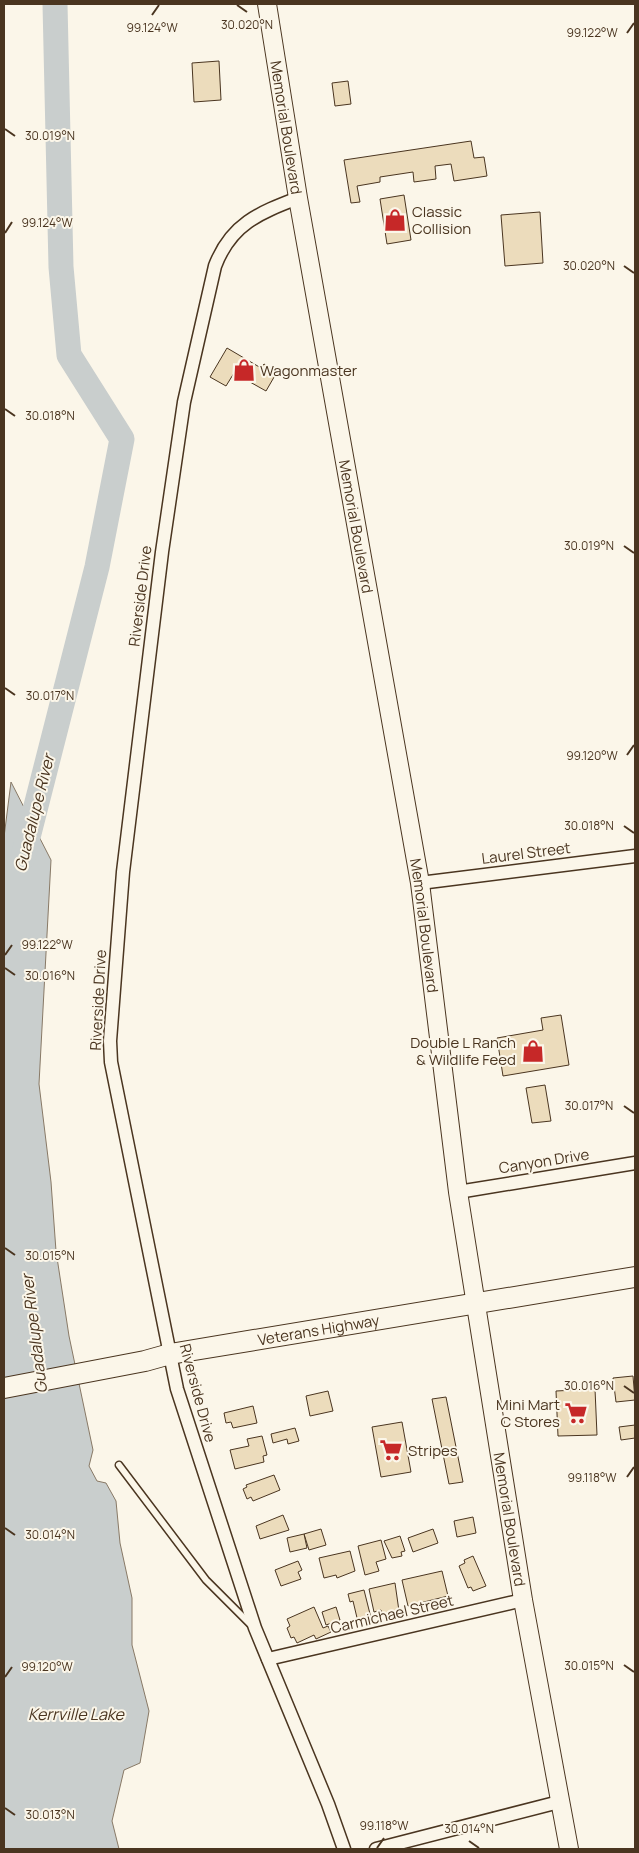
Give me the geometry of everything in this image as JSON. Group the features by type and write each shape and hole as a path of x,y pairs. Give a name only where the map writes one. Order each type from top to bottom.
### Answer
{"main road":[{"name":"Memorial Boulevard","path":"267,4 298,198 420,883 458,1192 523,1600 569,1849"},
{"name":"Veterans Highway","path":"4,1388 145,1361 170,1354 635,1277"}],"street":[{"name":"Riverside Drive","path":"298,198 262,212 247,221 223,247 215,266 183,412 160,562 124,865 111,1020 111,1062 177,1388 255,1628 328,1804 344,1849"},
{"name":"Laurel Street","path":"420,883 635,856"},
{"name":"Canyon Drive","path":"458,1192 635,1163"},
{"name":"Carmichael Street","path":"268,1659 523,1600"},
{"path":"376,1849 559,1802"}],"lane":[{"path":"119,1465 206,1580 255,1628"}],"water":[{"name":"Kerrville Lake","path":"11,782 51,860 39,1084 51,1182 56,1251 69,1336 93,1450 89,1466 97,1481 106,1483 116,1501 120,1543 132,1598 132,1645 149,1711 140,1763 124,1770 112,1821 119,1849 4,1849 4,837"}],"building":[{"path":"219,61 221,100 194,102 192,63"},
{"path":"348,81 351,104 335,106 332,83"},
{"path":"471,141 474,158 484,157 487,176 454,181 451,164 435,166 436,179 414,182 413,172 380,177 380,182 357,186 360,202 351,203 344,160"},
{"name":"Classic Collision","path":"404,195 411,240 387,244 380,199"},
{"path":"540,212 543,263 505,266 501,215"},
{"name":"Wagonmaster","path":"227,348 261,368 264,364 277,372 266,391 234,373 226,386 210,377"},
{"name":"Double L Ranch & Wildlife Feed","path":"561,1015 569,1065 503,1076 497,1038 543,1030 541,1018"},
{"path":"545,1085 551,1121 532,1123 526,1088"},
{"path":"633,1376 635,1400 616,1402 613,1378"},
{"name":"Mini Mart C Stores","path":"595,1389 597,1435 558,1436 556,1391"},
{"path":"328,1391 333,1411 310,1416 306,1396"},
{"name":"Stripes","path":"446,1397 463,1482 449,1484 432,1399"},
{"path":"253,1406 257,1423 233,1428 231,1422 226,1423 224,1413"},
{"name":"Stripes","path":"402,1422 411,1472 381,1477 372,1427"},
{"path":"635,1425 635,1438 621,1440 619,1427"},
{"path":"295,1428 299,1441 288,1444 287,1439 273,1443 271,1434"},
{"path":"262,1436 267,1455 263,1456 264,1462 235,1469 230,1450 249,1446 247,1439"},
{"path":"274,1475 280,1490 253,1501 251,1497 247,1499 243,1489 247,1487 246,1485"},
{"path":"283,1515 289,1530 260,1539 256,1526"},
{"path":"473,1517 476,1533 457,1537 454,1521"},
{"path":"321,1529 326,1545 309,1550 304,1534"},
{"path":"433,1529 438,1543 413,1552 408,1538"},
{"path":"304,1534 307,1548 290,1552 287,1538"},
{"path":"400,1536 405,1551 401,1552 402,1556 392,1558 384,1541"},
{"path":"381,1540 386,1559 376,1562 379,1571 365,1575 358,1546"},
{"path":"350,1551 355,1571 337,1578 336,1575 324,1578 319,1558"},
{"path":"473,1556 486,1586 473,1591 471,1587 468,1588 459,1566 465,1563 464,1560"},
{"path":"298,1561 302,1570 298,1572 301,1579 281,1586 275,1570"},
{"path":"442,1571 448,1596 408,1606 402,1580"},
{"path":"395,1583 399,1611 382,1615 381,1610 374,1612 369,1589"},
{"path":"364,1590 371,1618 358,1622 353,1601 350,1602 348,1594"},
{"path":"314,1607 323,1628 328,1626 331,1632 316,1639 314,1635 297,1643 294,1637 291,1638 287,1628 290,1626 287,1619"},
{"path":"336,1607 340,1620 326,1625 322,1612"}],"waterway":[{"name":"Guadalupe River","path":"23,857 97,567 122,439 69,355 61,267 55,4"}],"place":[{"name":"Classic Collision","path":"395,220"},
{"name":"Wagonmaster","path":"244,370"},
{"name":"Double L Ranch & Wildlife Feed","path":"533,1051"},
{"name":"Mini Mart C Stores","path":"576,1413"},
{"name":"Stripes","path":"391,1450"}]}
